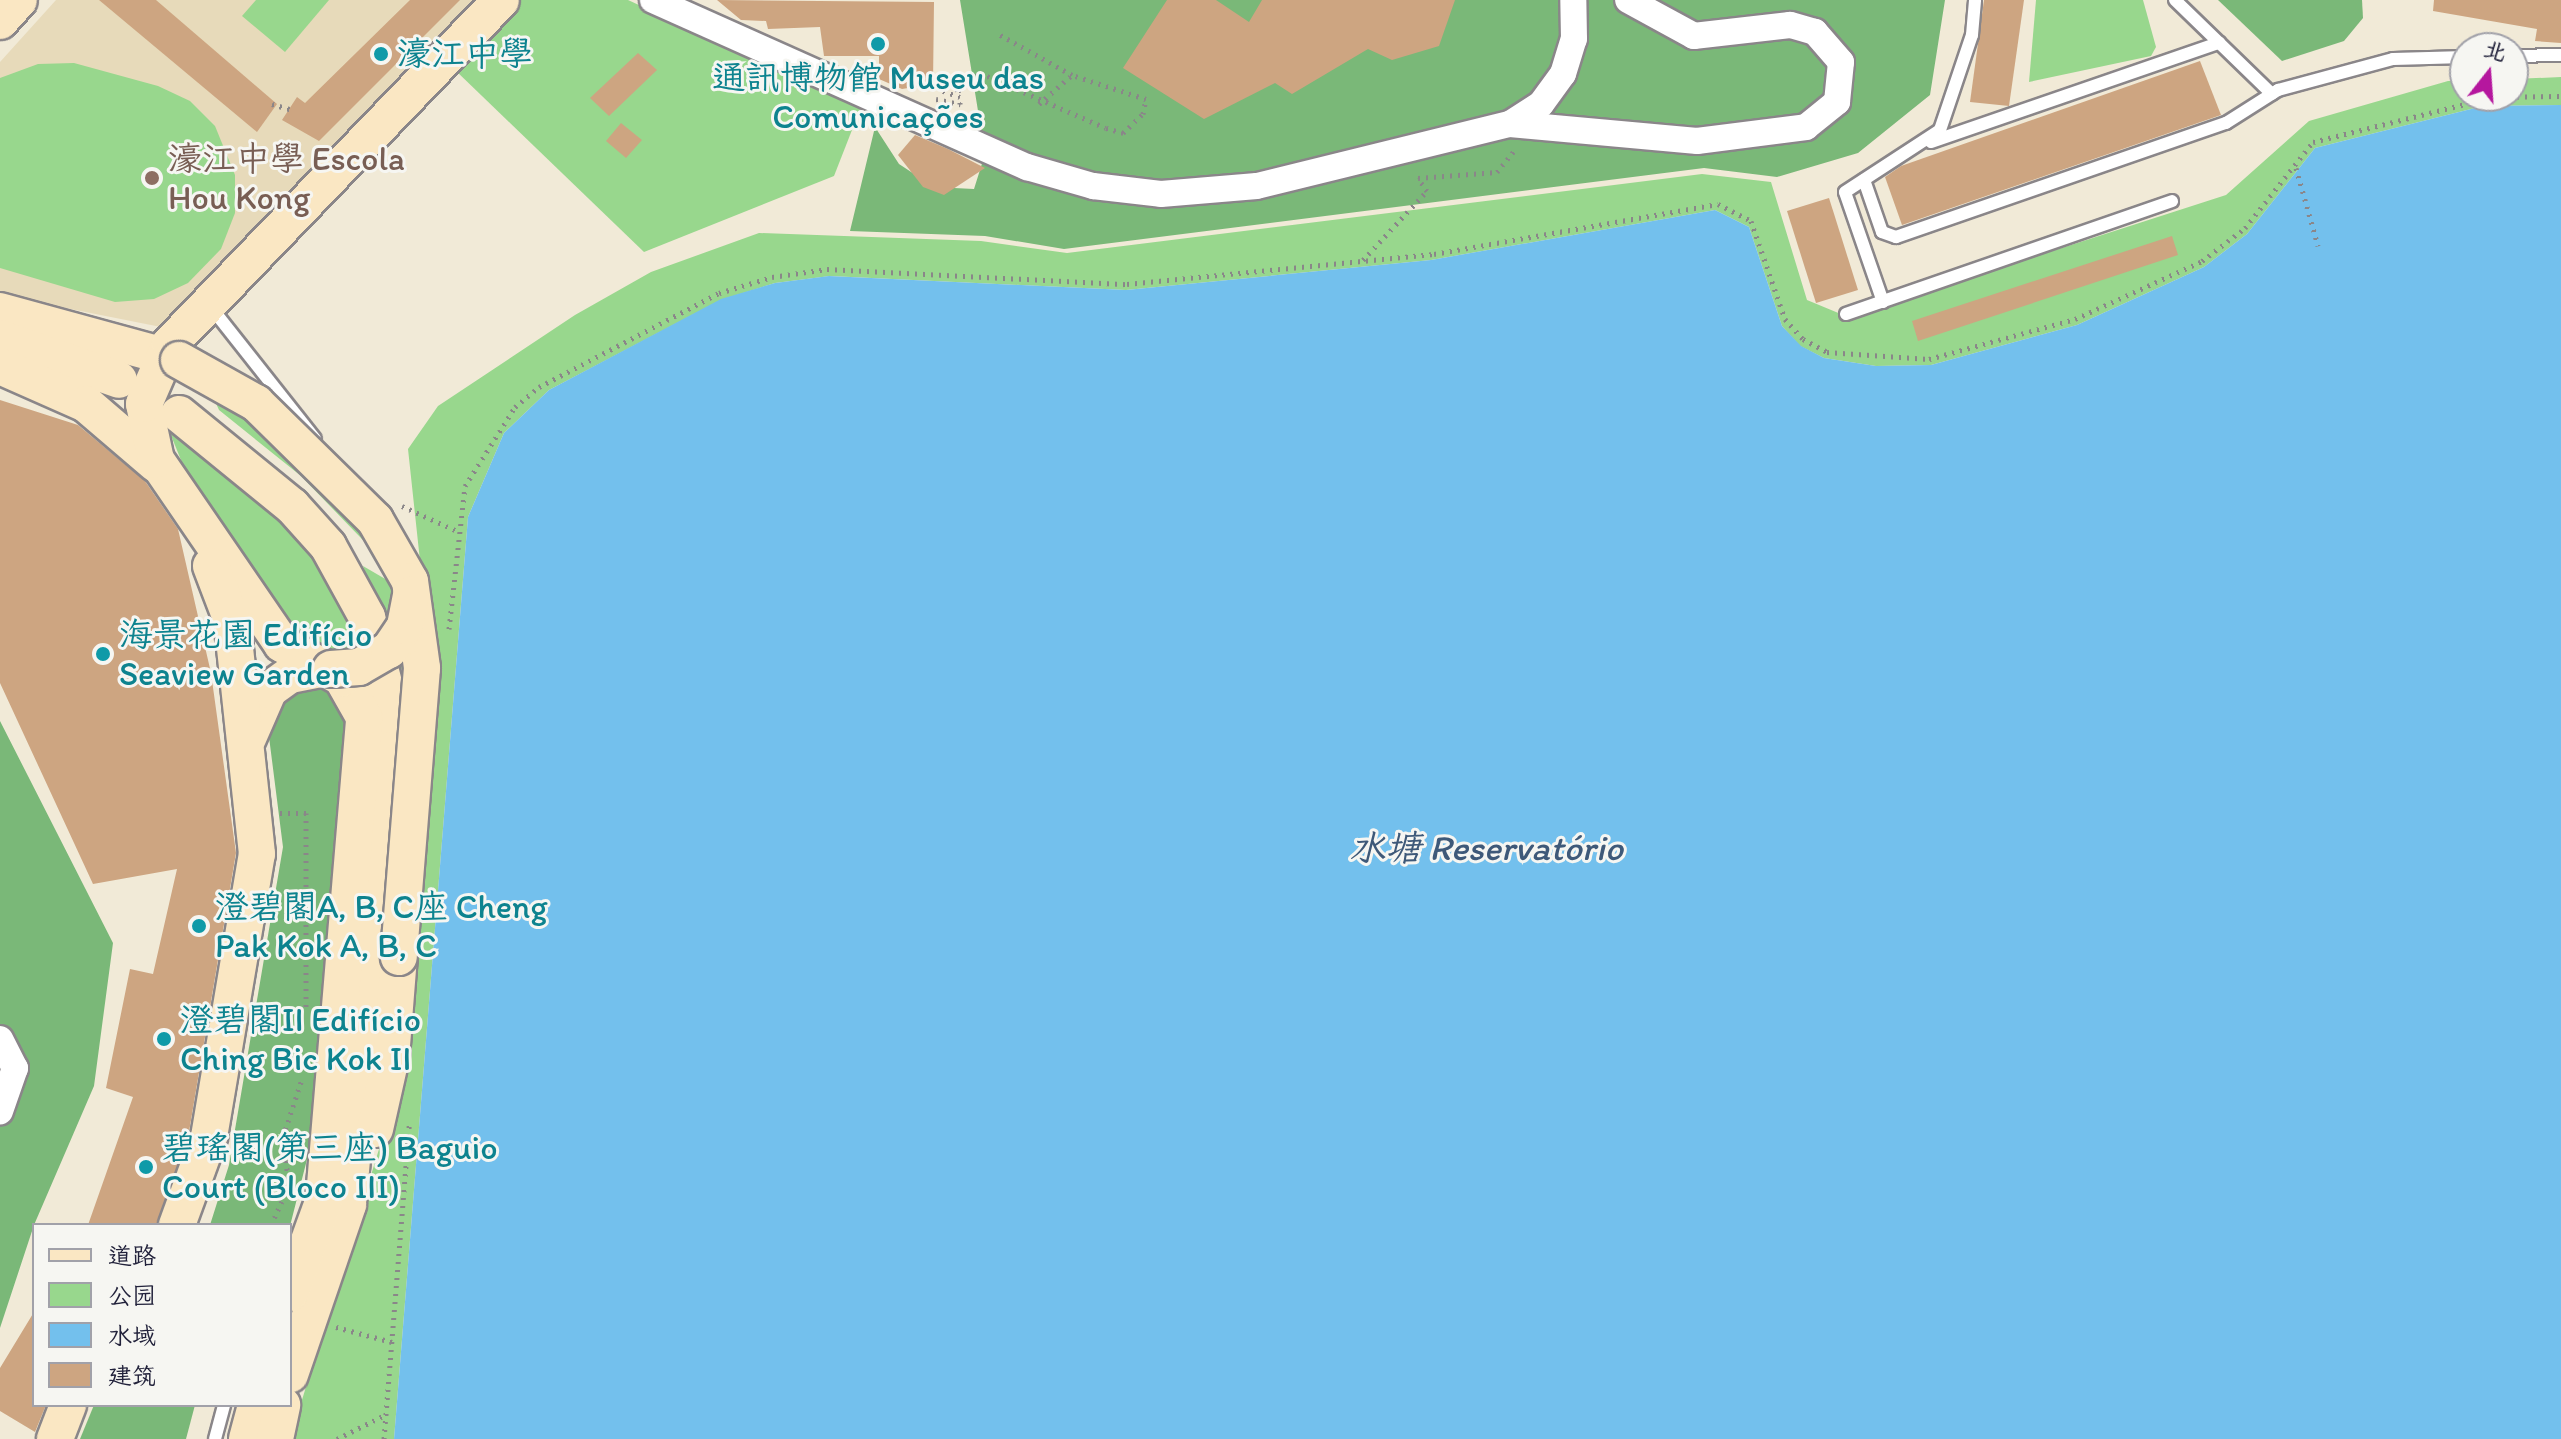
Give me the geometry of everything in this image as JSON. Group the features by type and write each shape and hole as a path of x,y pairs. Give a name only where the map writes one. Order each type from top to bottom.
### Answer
{"main road":[{"path":"0,21 19,0"},
{"path":"178,1223 209,1137 257,854 248,748 229,610 144,420 147,388 209,304 501,0"},
{"path":"0,311 170,358 256,403 375,520 410,581 422,668 391,1058 336,1201 296,1292 292,1347"},
{"path":"0,338 119,380"},
{"path":"0,366 86,404 174,486 286,648 328,669 356,695 365,728 343,1011 336,1201"},
{"path":"179,414 280,496 328,546 367,617 383,669 390,750 366,1050 336,1201"},
{"path":"248,748 265,694 290,675 365,665 396,641 409,615 410,581"},
{"path":"55,1439 67,1407"},
{"path":"247,1439 255,1407"},
{"path":"275,1439 282,1407"}],"street":[{"path":"653,0 1027,167 1127,192 1257,186 1516,136 1697,141 1806,127 1837,102 1841,62 1815,32 1790,25 1694,36 1628,0"},
{"path":"1516,136 1563,74 1574,39 1573,0"},
{"path":"0,1039 15,1068 0,1111"}],"lane":[{"path":"1883,302 1845,192 1920,146 1940,130 1953,101 1975,0"},
{"path":"2175,0 2272,94"},
{"path":"1920,146 2219,43"},
{"path":"2529,56 2561,55"},
{"path":"1864,180 1882,232 1896,237 2226,123 2272,94 2393,59 2449,57"},
{"path":"1953,101 1957,119 1976,126"},
{"path":"1846,314 2172,201"},
{"path":"209,304 319,444"},
{"path":"215,1439 223,1407"}],"path":[{"path":"946,107 937,95 960,104 960,97 938,89 939,78 948,76 958,91 980,73 1038,104 1123,133 1143,114 1146,99 1072,75 997,33"},
{"path":"1038,104 1072,75"},
{"path":"448,647 458,518 494,431 539,387 719,293 827,269 1127,284 1363,261 1731,206 1751,221 1785,319 1803,339 1827,352 1929,359 1996,345 2154,287 2245,228 2313,142 2493,97 2561,96"},
{"path":"272,104 290,109"},
{"path":"1363,261 1427,191 1418,178 1470,168 1497,172 1516,136"},
{"path":"2296,167 2318,246"},
{"path":"279,814 306,813 306,1022"},
{"path":"272,1223 289,1186 286,1113 305,1069"},
{"path":"384,1439 410,1121"},
{"path":"296,1292 392,1342"},
{"path":"337,1439 386,1415"}],"shaded area":[{"name":"濠江中學 Escola Hou Kong","path":"56,0 475,0 161,327 0,295 0,62"}],"green space":[{"path":"256,0 329,0 285,52 242,16"},
{"path":"520,0 628,0 861,107 834,176 644,252 454,69"},
{"path":"960,0 1945,0 1930,95 1858,153 1777,177 1704,168 1064,249 985,236 850,231 875,127 899,164 934,187 974,189 985,154"},
{"path":"2036,0 2143,0 2156,47 2151,56 2029,82"},
{"path":"2218,0 2362,0 2363,18 2344,41 2282,61"},
{"path":"74,63 158,86 190,101 215,126 235,175 235,213 221,249 188,283 154,299 115,302 0,268 0,78 38,64"},
{"path":"2561,77 2561,105 2529,105 2529,78"},
{"path":"2448,81 2449,112 2459,112 2315,148 2247,234 2204,267 2077,325 1931,365 1876,366 1824,358 1800,346 1782,326 1749,227 1715,210 1431,260 1126,290 830,276 775,283 721,300 549,390 504,433 468,517 394,1439 290,1439 395,1097 427,626 408,449 438,406 575,315 651,272 759,233 981,241 1067,253 1702,174 1771,182 1807,300 1848,317 2226,195 2309,121"},
{"path":"209,388 225,391 357,518 390,568 301,476 219,410"},
{"path":"168,428 272,509 311,550 334,583 363,656 344,662 279,624 185,470"},
{"path":"363,566 399,587 416,656 398,672"},
{"path":"323,684 352,711 314,1132 291,1223 211,1223 229,1165 283,847 268,729 284,693"},
{"path":"0,721 113,943 94,1086 35,1223 32,1223 0,1328"},
{"path":"93,1407 194,1407 186,1439 80,1439"}],"water":[{"name":"水塘 Reservatório","path":"2529,105 2561,105 2561,1439 394,1439 468,517 504,433 549,390 721,299 775,283 829,276 1126,290 1431,260 1715,210 1749,227 1782,326 1801,346 1824,358 1876,366 1931,365 2077,325 2204,267 2247,234 2315,148 2459,112 2529,112"}],"building":[{"path":"99,0 156,0 277,104 257,132"},
{"name":"濠江中學","path":"410,0 460,0 319,141 282,120 297,97 305,103"},
{"name":"通訊博物館 Museu das Comunicações","path":"717,0 934,2 933,84 902,89 879,79 879,56 824,56 820,27 768,29 766,21 741,20"},
{"path":"1167,0 1216,0 1249,22 1262,0 1455,0 1439,46 1392,60 1368,49 1292,94 1275,83 1204,119 1123,68"},
{"path":"1984,0 2024,0 2009,106 1970,102"},
{"path":"2434,0 2561,0 2561,43 2535,41 2537,29 2433,11"},
{"path":"638,53 657,70 609,116 590,98"},
{"path":"2200,61 2221,115 1902,225 1885,177 1901,166"},
{"path":"621,123 642,140 626,158 606,141"},
{"path":"915,135 985,168 944,195 923,187 898,155"},
{"path":"1829,198 1858,290 1816,303 1787,211"},
{"path":"2172,236 2178,255 1918,341 1912,321"},
{"name":"海景花園 Edifício Seaview Garden","path":"0,400 78,425 145,481 178,529 211,673 236,853 189,1132 158,1223 89,1223 133,1097 106,1088 130,969 153,974 177,869 93,884 0,683"},
{"path":"32,1315 32,1407 45,1407 35,1432 0,1411 0,1368"}],"place":[{"name":"通訊博物館 Museu das Comunicações","path":"878,44"},
{"name":"濠江中學","path":"381,54"},
{"name":"濠江中學 Escola Hou Kong","path":"152,178"},
{"name":"海景花園 Edifício Seaview Garden","path":"103,654"},
{"name":"澄碧閣A, B, C座 Cheng Pak Kok A, B, C","path":"199,926"},
{"name":"澄碧閣II Edifício Ching Bic Kok II","path":"164,1039"},
{"name":"碧瑤閣(第三座) Baguio Court (Bloco III)","path":"146,1167"}]}
